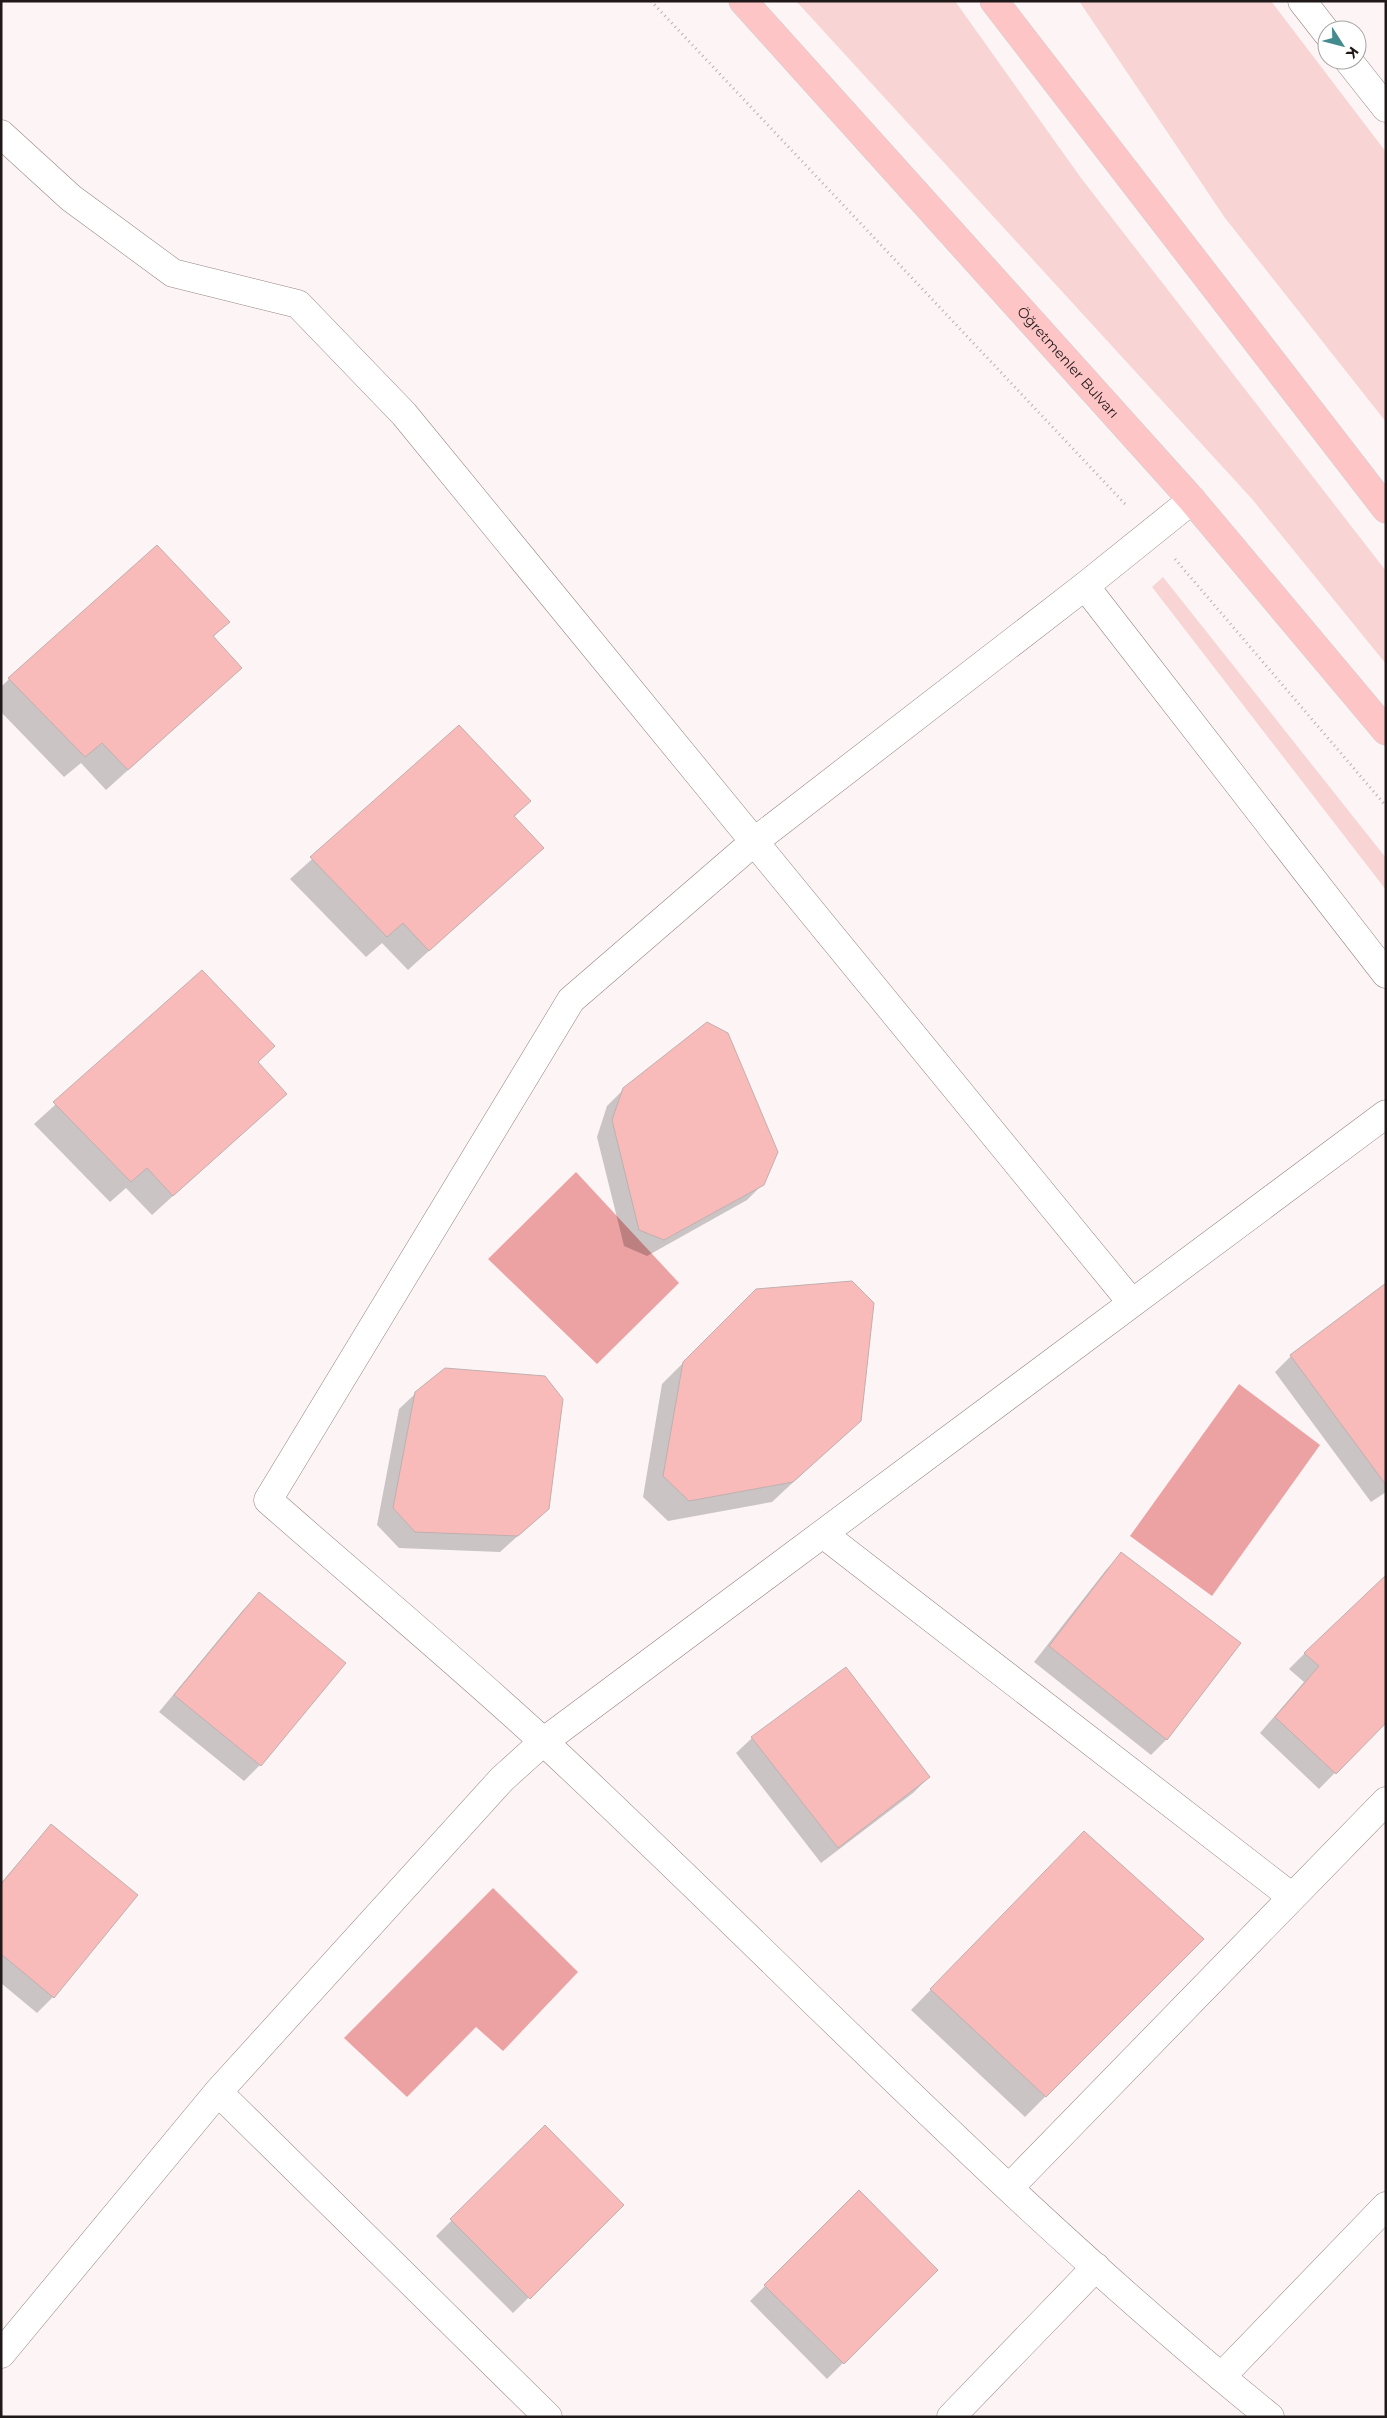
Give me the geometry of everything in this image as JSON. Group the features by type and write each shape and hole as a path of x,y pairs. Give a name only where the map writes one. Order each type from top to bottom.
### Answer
{"main road":[{"name":"Öğretmenler Bulvarı","path":"743,1 1192,500 1386,731"},
{"path":"994,1 1386,509"}],"street":[{"path":"1302,1 1317,20"},
{"path":"1356,70 1386,108"},
{"path":"1,134 71,198 173,273 298,304 404,414 1132,1303"},
{"path":"1192,500 1085,586 755,841 571,1000 268,1500 543,1742 1008,2188 1221,2377 1270,2417"},
{"path":"1085,586 1386,974"},
{"path":"1,2354 218,2092 502,1779 543,1742 1386,1114"},
{"path":"823,1534 1292,1897"},
{"path":"1008,2188 1386,1801"},
{"path":"218,2092 548,2417"},
{"path":"1221,2377 1386,2206"},
{"path":"951,2417 1096,2267"}],"path":[{"path":"651,1 1126,505"},
{"path":"1173,557 1386,806"}],"shaded area":[{"path":"796,1 955,1 1081,178 1386,571 1386,664 1252,499"},
{"path":"1079,1 1271,1 1317,61 1317,70 1324,70 1386,152 1386,422 1225,218"},
{"path":"1163,577 1386,858 1386,890 1152,587"},
{"path":"576,1172 679,1283 597,1364 488,1259"},
{"path":"1239,1384 1320,1445 1212,1596 1130,1536"},
{"path":"493,1888 578,1972 503,2051 476,2027 407,2097 344,2038"}],"building":[{"path":"157,545 230,622 213,636 242,668 128,770 102,743 85,757 8,678"},
{"path":"459,725 531,801 514,816 544,848 429,951 403,923 387,937 310,857"},
{"path":"202,970 275,1046 258,1062 287,1094 173,1196 147,1168 131,1182 53,1102"},
{"path":"707,1022 728,1033 778,1152 764,1185 664,1240 639,1230 612,1120 623,1088"},
{"path":"852,1281 874,1303 861,1421 793,1482 689,1501 663,1476 683,1362 756,1289"},
{"path":"1386,1283 1386,1485 1290,1355"},
{"path":"445,1368 545,1376 563,1399 549,1509 518,1536 415,1532 393,1508 415,1392"},
{"path":"1121,1552 1241,1643 1167,1740 1049,1646"},
{"path":"1386,1575 1386,1723 1336,1774 1275,1717 1319,1666 1304,1653"},
{"path":"259,1592 346,1663 261,1766 174,1695"},
{"path":"846,1667 930,1777 838,1848 751,1737"},
{"path":"51,1824 138,1895 54,1998 1,1954 1,1884"},
{"path":"1084,1831 1204,1939 1046,2097 930,1989"},
{"path":"545,2125 624,2205 530,2299 450,2219"},
{"path":"859,2190 938,2270 844,2364 764,2285"}]}
